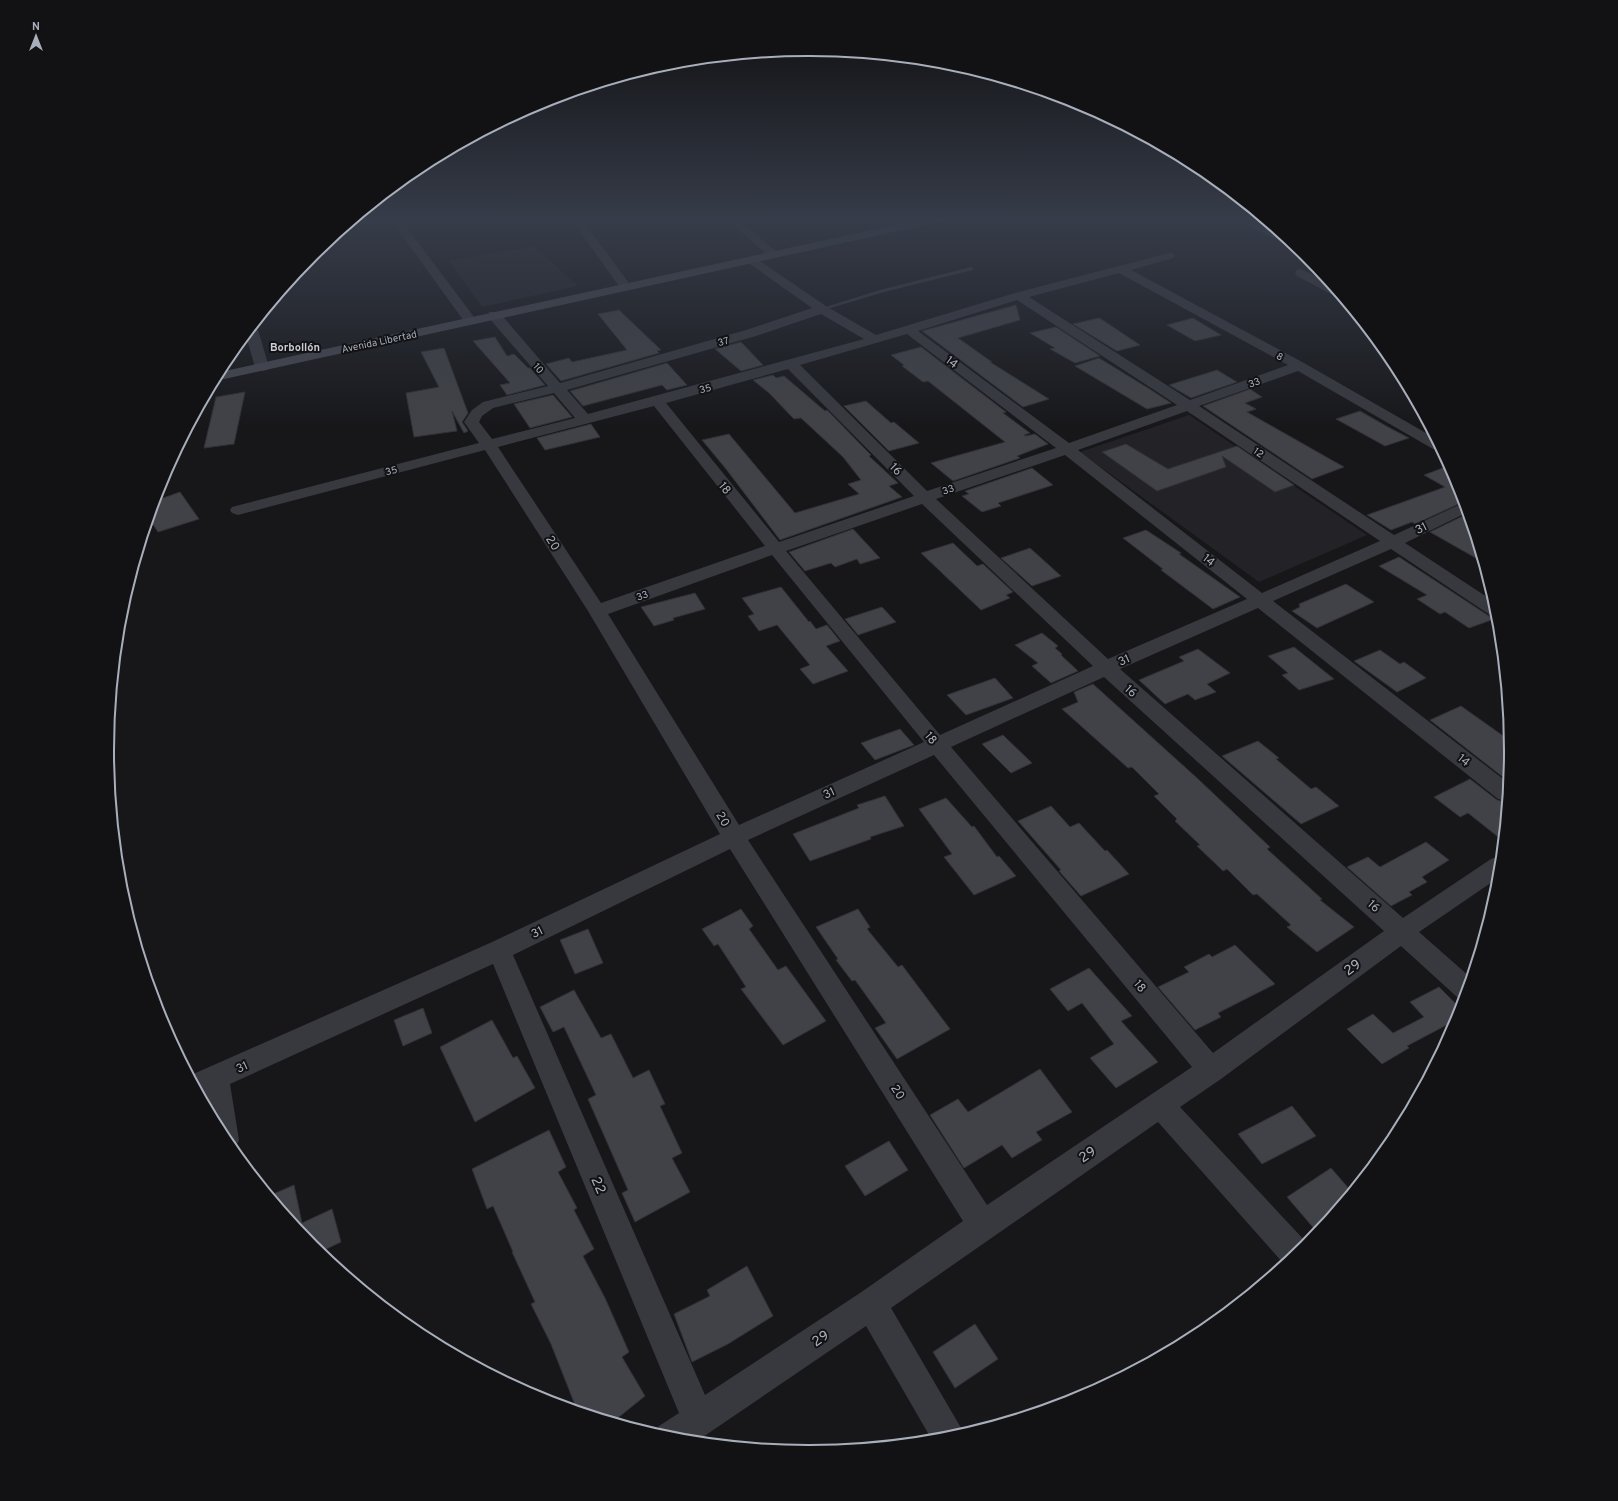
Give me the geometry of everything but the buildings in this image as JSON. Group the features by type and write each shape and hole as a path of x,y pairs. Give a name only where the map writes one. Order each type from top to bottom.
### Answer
{"main road":[{"name":"Avenida Libertad","path":"226,375 611,289"}],"street":[{"path":"448,289 471,320"},
{"path":"793,289 822,309 876,340"},
{"name":"35","path":"238,510 656,401 876,340 1045,289"},
{"name":"8","path":"1157,289 1299,366 1432,442"},
{"name":"12","path":"1019,296 1189,406 1488,606"},
{"name":"37","path":"477,413 488,405 544,392 555,387 750,334 822,309"},
{"name":"10","path":"494,315 585,420"},
{"name":"14","path":"909,330 1067,449 1502,790"},
{"path":"253,336 262,367"},
{"name":"16","path":"791,364 924,497 1106,668 1462,986"},
{"name":"33","path":"597,611 924,497 1067,449 1299,366"},
{"name":"18","path":"656,401 774,549 1211,1070"},
{"name":"20","path":"477,413 471,422 489,444 597,611 734,837 983,1225"},
{"name":"31","path":"206,1082 499,950 734,837 1106,668 1393,542 1460,509"},
{"name":"29","path":"679,1433 871,1304 983,1225 1211,1070 1402,931 1493,870"},
{"name":"22","path":"499,950 699,1420"},
{"path":"206,1082 215,1109"},
{"path":"1160,1105 1292,1250"},
{"path":"871,1304 947,1431"}],"lane":[{"name":"37","path":"822,309 890,289"}],"shaded area":[{"path":"469,289 564,289 482,307"},
{"path":"1189,415 1367,535 1259,582 1080,452"}],"district":[{"name":"Borbollón","path":"295,347"}]}
